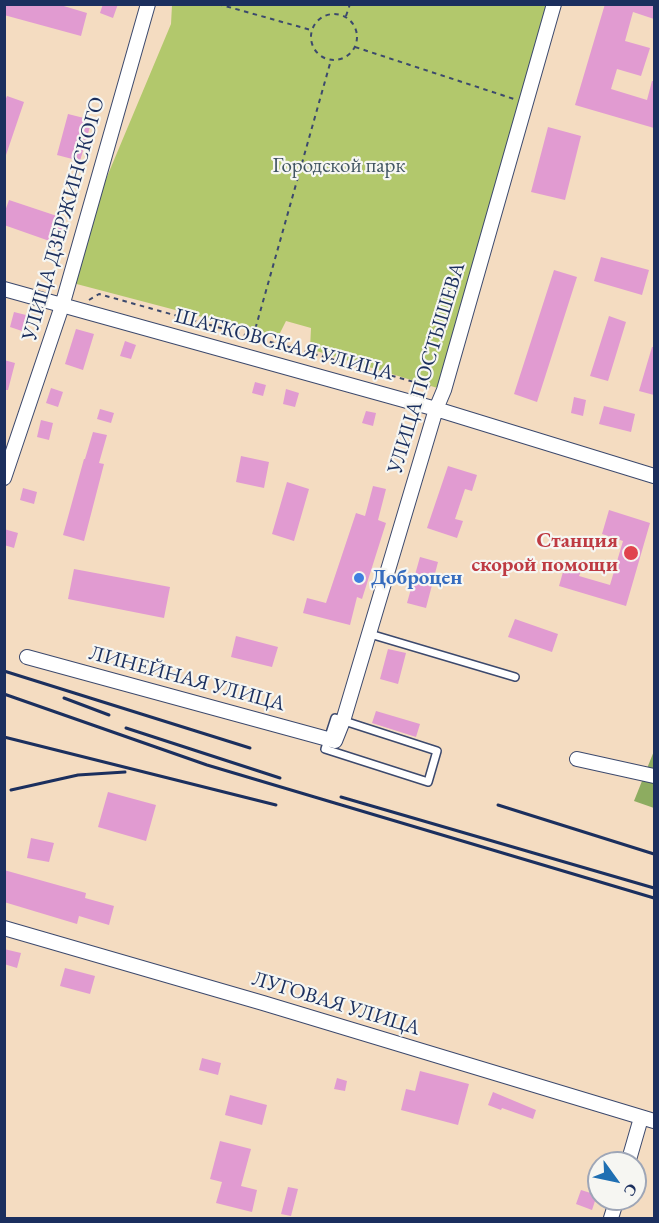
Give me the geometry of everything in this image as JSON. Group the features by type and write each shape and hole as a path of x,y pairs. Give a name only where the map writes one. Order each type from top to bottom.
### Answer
{"street":[{"name":"УЛИЦА ДЗЕРЖИНСКОГО","path":"4,478 68,307 148,4"},
{"name":"УЛИЦА ПОСТЫШЕВА","path":"331,740 343,721 436,409 444,390 554,4"},
{"name":"ШАТКОВСКАЯ УЛИЦА","path":"4,289 436,409 654,476"},
{"name":"ЛИНЕЙНАЯ УЛИЦА","path":"27,657 331,740"},
{"path":"577,759 654,776"},
{"name":"ЛУГОВАЯ УЛИЦА","path":"4,928 648,1120"},
{"path":"634,1151 648,1120"}],"lane":[{"path":"370,634 515,677"},
{"path":"331,740 325,749 428,782 437,751 343,721"}],"path":[{"path":"218,4 311,30"},
{"path":"346,16 350,4"},
{"path":"326,14 346,16 354,24 357,32 355,47 344,58 331,60 322,57 316,52 310,38 311,30 326,14"},
{"path":"355,47 526,103"},
{"path":"253,337 331,60"},
{"path":"68,307 99,294 444,390"}],"green space":[{"name":"Городской парк","path":"172,5 554,5 444,390 310,349 311,328 286,321 278,337 69,282 83,234 171,24"},
{"path":"654,751 654,808 634,801"}],"building":[{"path":"4,4 57,4 87,13 81,36 4,15"},
{"path":"103,4 118,4 113,18 100,13"},
{"path":"605,4 654,4 654,19 633,12 625,41 650,48 641,76 617,69 611,89 647,100 652,81 654,81 654,128 575,105"},
{"path":"7,96 24,102 6,155 4,155 4,103"},
{"path":"68,114 92,120 80,161 57,155"},
{"path":"548,127 581,136 565,200 531,192"},
{"path":"9,200 66,219 58,244 4,225 4,214"},
{"path":"601,257 649,270 642,295 594,281"},
{"path":"554,270 577,277 537,402 514,394"},
{"path":"14,312 26,315 22,331 10,327"},
{"path":"609,316 626,322 608,381 590,376"},
{"path":"76,329 94,334 83,370 65,364"},
{"path":"125,341 136,345 131,359 120,356"},
{"path":"652,347 654,347 654,395 639,391"},
{"path":"4,360 15,363 8,390 4,390"},
{"path":"255,382 266,385 263,396 252,393"},
{"path":"51,388 63,392 58,407 46,403"},
{"path":"286,389 299,393 295,407 283,404"},
{"path":"574,397 586,400 583,416 571,413"},
{"path":"604,406 635,414 631,432 599,424"},
{"path":"100,409 114,413 111,423 97,419"},
{"path":"366,411 376,413 373,426 362,423"},
{"path":"41,420 53,423 49,440 37,437"},
{"path":"93,432 107,435 99,463 104,464 84,541 63,535"},
{"path":"241,456 269,462 264,488 236,482"},
{"path":"448,466 477,475 472,491 465,489 455,519 463,521 457,538 427,528"},
{"path":"287,482 309,489 294,541 272,534"},
{"path":"373,486 386,489 378,520 386,523 362,599 357,597 350,625 303,613 307,598 326,603 356,513 365,516"},
{"path":"23,488 37,492 34,504 20,500"},
{"name":"Станция скорой помощи","path":"609,510 650,523 626,606 559,586 565,565 582,569 579,576 610,585 623,541 602,534"},
{"path":"4,529 18,533 14,548 4,545"},
{"path":"420,557 438,562 426,608 407,603"},
{"path":"74,569 170,587 164,618 68,599"},
{"path":"515,619 558,634 552,652 508,637"},
{"path":"236,636 278,647 272,667 231,657"},
{"path":"388,649 406,653 398,684 380,679"},
{"path":"376,711 420,724 416,737 372,723"},
{"path":"108,792 156,805 146,841 98,827"},
{"path":"31,838 54,843 49,862 27,858"},
{"path":"4,870 86,893 85,898 114,906 109,925 79,916 77,924 4,902"},
{"path":"4,949 21,953 17,968 4,964"},
{"path":"65,968 95,976 90,994 60,986"},
{"path":"202,1058 221,1063 218,1075 199,1070"},
{"path":"420,1071 469,1084 458,1125 401,1110 406,1089 415,1091"},
{"path":"337,1078 347,1081 345,1091 334,1089"},
{"path":"493,1092 536,1110 533,1119 488,1105"},
{"path":"230,1095 267,1105 262,1125 225,1115"},
{"path":"220,1141 251,1149 241,1186 257,1190 252,1212 216,1203 222,1182 210,1179"},
{"path":"288,1187 298,1189 291,1216 281,1214"},
{"path":"581,1190 587,1192 587,1208 576,1204"}],"railway":[{"path":"4,671 250,748"},
{"path":"4,694 207,765 654,898"},
{"path":"64,698 109,715"},
{"path":"126,728 280,778"},
{"path":"4,737 276,805"},
{"path":"11,790 78,775 125,772"},
{"path":"341,797 654,888"},
{"path":"498,805 654,854"}],"place":[{"name":"Станция скорой помощи","path":"631,553"},
{"name":"Доброцен","path":"359,578"}]}
